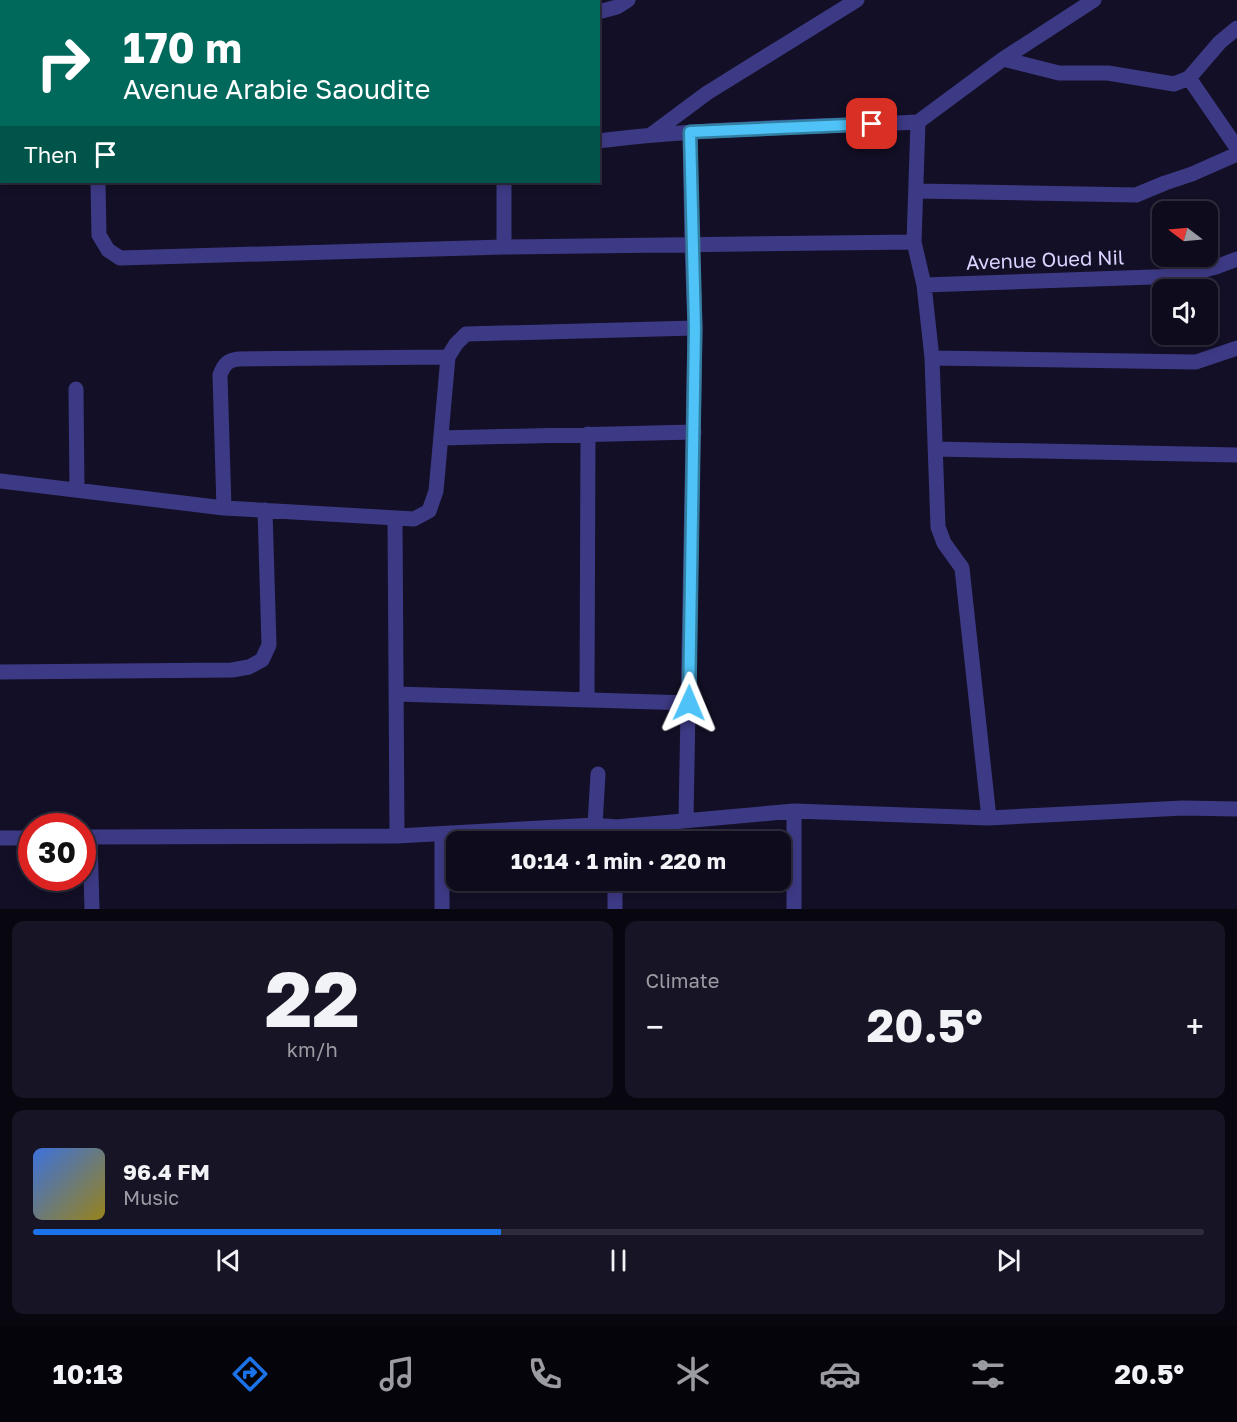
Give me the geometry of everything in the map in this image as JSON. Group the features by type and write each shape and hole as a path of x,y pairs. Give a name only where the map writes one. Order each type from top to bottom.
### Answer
{"street":[{"path":"652,135 707,93 857,0"},
{"path":"600,141 690,132 918,122 1003,59 1094,0"},
{"path":"600,11 620,2"},
{"path":"1003,59 1059,73 1108,73 1174,84 1189,78 1220,42 1237,28"},
{"path":"1189,78 1237,148"},
{"path":"918,122 914,242 924,285 932,358 938,527 945,543 962,568 989,818"},
{"path":"686,819 695,328 690,132"},
{"path":"917,191 1136,195 1237,154"},
{"path":"98,183 99,235 108,250 120,258 504,247 914,242"},
{"path":"504,183 504,247"},
{"name":"Avenue Oued Nil","path":"924,285 1181,276 1237,259"},
{"path":"0,481 224,508 414,519 429,511 436,491 448,357 466,334 695,328"},
{"path":"932,358 1196,362 1237,348"},
{"path":"224,508 219,375 230,360 448,357"},
{"path":"76,388 77,490"},
{"path":"441,438 694,432"},
{"path":"586,699 588,434"},
{"path":"935,449 1237,455"},
{"path":"0,672 232,670 262,660 269,645 265,510"},
{"path":"395,518 397,836"},
{"path":"396,694 689,703"},
{"path":"595,825 598,774"},
{"path":"630,831 686,819 794,811 989,818 1183,808 1237,809"},
{"path":"794,811 794,909"},
{"path":"96,837 397,836 595,825 609,831"},
{"path":"442,834 442,909"},
{"path":"0,838 18,838"},
{"path":"90,891 92,909"},
{"path":"615,891 615,909"}],"route":[{"path":"689,703 695,328 690,132 872,124"}]}
